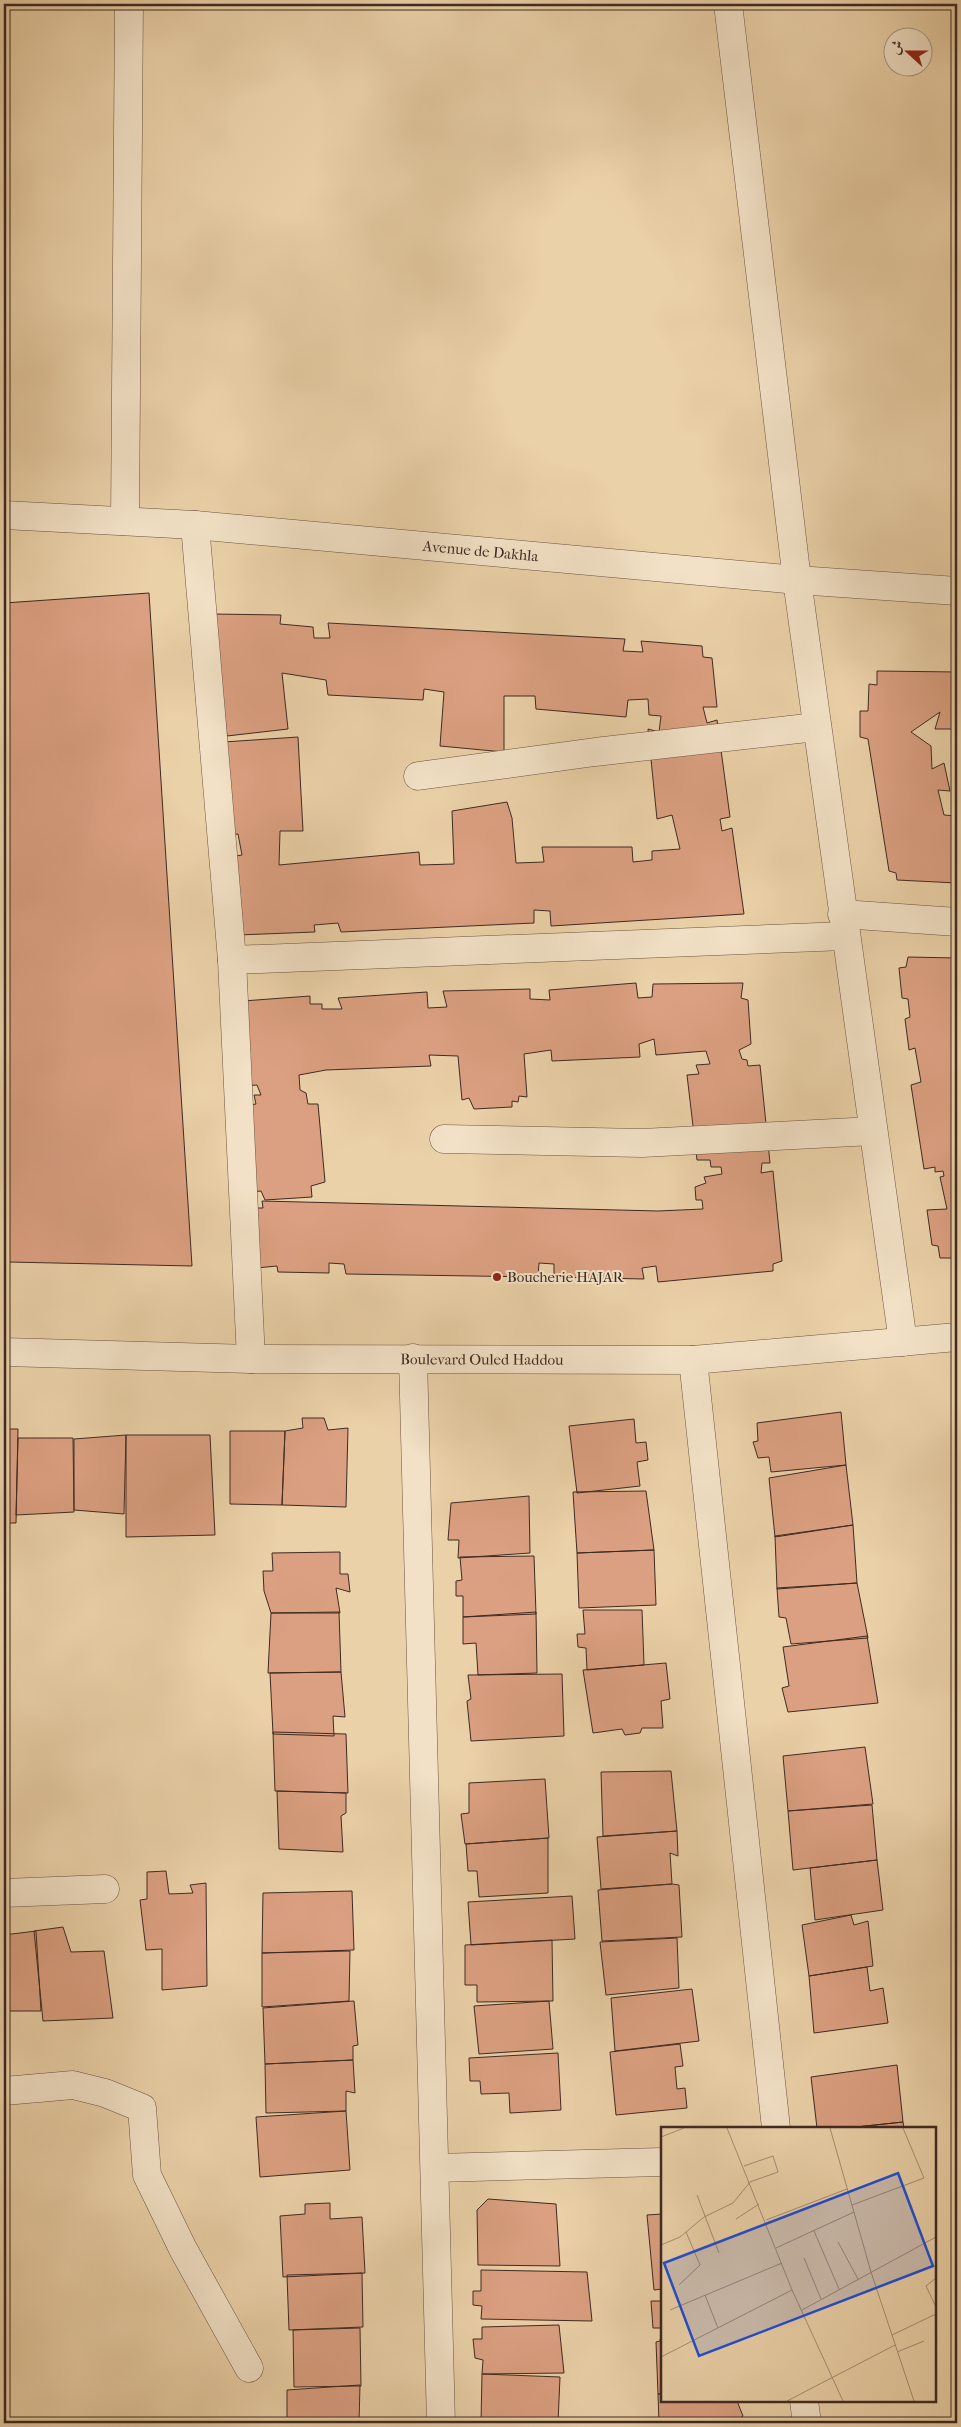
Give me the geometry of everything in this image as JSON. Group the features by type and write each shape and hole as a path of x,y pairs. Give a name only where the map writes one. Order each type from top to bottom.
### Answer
{"street":[{"path":"125,521 129,4"},
{"path":"728,4 816,727 903,1342"},
{"name":"Avenue de Dakhla","path":"4,515 195,525 797,580 957,591"},
{"path":"195,525 232,960 251,1359"},
{"path":"418,776 595,752 816,727"},
{"path":"232,960 844,925 957,922"},
{"path":"444,1139 642,1143 873,1131"},
{"name":"Boulevard Ouled Haddou","path":"4,1352 251,1359 694,1360 957,1337"},
{"path":"414,1358 441,2423"},
{"path":"694,1360 776,2127"},
{"path":"4,1893 104,1889"},
{"path":"4,2091 73,2085 105,2093 142,2108 147,2175 183,2248 249,2368"},
{"path":"435,2168 661,2162"},
{"path":"804,2402 806,2423"}],"building":[{"path":"149,593 192,1266 9,1262 4,930 4,603"},
{"path":"213,614 281,615 280,624 313,627 314,638 330,638 328,623 625,639 623,651 643,652 641,641 702,646 703,657 712,658 717,707 703,707 707,723 717,720 730,817 720,819 722,831 732,828 744,914 551,926 550,911 534,910 534,923 341,932 338,923 314,925 315,932 238,935 229,857 242,855 238,834 229,835 224,742 298,737 303,831 280,831 279,865 419,852 420,865 454,864 452,811 507,802 512,818 516,863 544,862 542,847 632,847 633,862 652,860 652,851 680,849 672,815 657,819 648,729 659,732 661,716 649,715 648,699 628,700 626,717 536,709 535,696 504,696 504,752 440,746 444,692 424,689 423,700 328,695 326,680 282,673 288,729 227,736"},
{"path":"877,671 957,672 957,729 935,729 940,712 911,732 931,746 932,769 944,763 950,791 938,790 944,815 957,816 957,883 897,880 896,873 889,871 868,739 860,737 860,711 868,711 869,684 877,685"},
{"path":"908,957 957,958 957,1258 940,1258 938,1246 932,1245 927,1210 947,1209 940,1177 944,1176 943,1171 935,1172 935,1167 924,1169 911,1085 921,1082 915,1048 909,1050 905,1019 910,1017 908,999 902,998 899,968 906,967"},
{"path":"636,983 638,998 652,997 653,984 743,983 741,998 748,1000 751,1044 739,1050 742,1059 747,1060 748,1066 760,1065 770,1163 762,1163 761,1173 773,1171 782,1261 773,1264 773,1271 658,1282 656,1266 642,1268 644,1279 554,1277 554,1264 539,1263 538,1277 346,1274 344,1264 329,1263 329,1273 278,1272 277,1266 256,1268 252,1208 263,1208 262,1201 658,1211 703,1209 702,1200 696,1200 695,1187 706,1183 704,1177 722,1174 721,1167 711,1167 710,1160 697,1160 687,1075 699,1074 696,1065 710,1064 706,1051 656,1055 654,1039 639,1044 640,1057 552,1061 551,1050 524,1054 527,1097 519,1096 518,1102 512,1101 512,1107 474,1109 469,1098 462,1100 458,1056 429,1055 431,1066 326,1070 299,1075 300,1090 306,1093 308,1104 318,1104 325,1182 311,1186 312,1197 265,1200 261,1191 249,1192 243,1106 256,1104 254,1095 261,1095 257,1085 242,1086 243,1001 310,996 310,1004 322,1004 322,1009 342,1009 338,998 427,992 428,1008 447,1007 443,991 530,989 530,999 550,1000 549,990"},
{"path":"841,1412 846,1465 771,1472 769,1457 758,1458 753,1442 758,1441 757,1423"},
{"path":"302,1418 324,1418 328,1430 348,1428 346,1507 282,1505 285,1431 303,1428"},
{"path":"634,1419 636,1443 646,1442 648,1460 637,1462 640,1486 577,1493 569,1426"},
{"path":"4,1429 18,1429 16,1523 4,1523"},
{"path":"230,1431 285,1431 282,1505 230,1504"},
{"path":"126,1435 124,1514 74,1510 74,1439"},
{"path":"126,1435 210,1435 215,1535 126,1537"},
{"path":"18,1438 73,1438 74,1512 16,1515"},
{"path":"846,1465 853,1525 775,1537 769,1478"},
{"path":"646,1491 654,1550 577,1553 573,1492"},
{"path":"529,1496 530,1553 458,1558 459,1540 448,1540 451,1503"},
{"path":"853,1525 857,1583 777,1589 775,1536"},
{"path":"654,1550 656,1605 579,1608 577,1553"},
{"path":"340,1552 340,1574 348,1574 350,1592 336,1588 340,1613 271,1613 264,1591 263,1571 273,1571 272,1553"},
{"path":"534,1556 536,1614 463,1617 463,1596 456,1596 456,1581 462,1580 460,1557"},
{"path":"857,1583 868,1638 791,1644 786,1618 779,1617 777,1588"},
{"path":"583,1610 642,1610 644,1665 587,1670 586,1648 578,1647 577,1634 585,1634"},
{"path":"339,1612 341,1672 268,1673 271,1613"},
{"path":"536,1612 537,1673 478,1675 476,1643 463,1644 463,1617"},
{"path":"867,1636 878,1703 788,1712 782,1688 789,1686 783,1647"},
{"path":"666,1663 670,1699 661,1701 663,1728 642,1728 640,1733 625,1735 622,1729 593,1733 583,1670"},
{"path":"341,1672 345,1717 333,1716 334,1736 273,1734 270,1673"},
{"path":"562,1674 564,1736 471,1741 467,1701 471,1699 468,1675"},
{"path":"273,1732 346,1734 348,1793 275,1791"},
{"path":"865,1747 873,1804 788,1811 783,1756"},
{"path":"671,1771 677,1831 603,1836 601,1772"},
{"path":"545,1779 549,1838 465,1844 461,1814 469,1813 469,1783"},
{"path":"277,1791 346,1793 346,1813 341,1816 343,1852 279,1849"},
{"path":"872,1805 877,1860 793,1870 788,1811"},
{"path":"677,1831 678,1856 670,1853 672,1884 601,1889 597,1837"},
{"path":"548,1838 548,1893 479,1897 477,1871 468,1871 466,1844"},
{"path":"877,1860 883,1910 815,1920 810,1868"},
{"path":"166,1871 169,1894 193,1893 190,1885 206,1883 207,1986 162,1990 162,1949 146,1950 140,1900 147,1899 147,1872"},
{"path":"679,1885 682,1937 602,1941 598,1890"},
{"path":"352,1891 354,1950 262,1953 263,1893"},
{"path":"572,1896 575,1939 471,1945 468,1902"},
{"path":"851,1915 854,1925 868,1921 873,1966 809,1976 802,1925"},
{"path":"63,1927 71,1952 104,1951 113,2018 43,2021 34,1931"},
{"path":"36,1931 41,2011 4,2011 4,1935"},
{"path":"677,1938 679,1988 606,1995 600,1942"},
{"path":"552,1940 553,2001 477,2002 477,1985 465,1985 465,1945"},
{"path":"350,1951 349,2001 262,2007 262,1953"},
{"path":"867,1967 870,1991 883,1988 888,2023 814,2033 809,1976"},
{"path":"692,1989 699,2041 615,2051 611,1998"},
{"path":"354,2001 358,2045 353,2046 353,2060 265,2064 263,2008"},
{"path":"549,2001 553,2049 479,2054 474,2006"},
{"path":"680,2044 683,2066 675,2067 677,2089 685,2088 687,2108 616,2115 610,2052"},
{"path":"558,2053 561,2110 510,2113 509,2093 481,2094 480,2081 470,2081 469,2058"},
{"path":"353,2060 355,2093 346,2091 346,2111 266,2113 265,2064"},
{"path":"897,2065 903,2122 856,2127 817,2127 811,2077"},
{"path":"346,2111 350,2170 260,2177 256,2117"},
{"path":"903,2122 904,2127 856,2127"},
{"path":"488,2199 556,2204 560,2266 478,2265 477,2210"},
{"path":"330,2203 330,2219 362,2217 365,2273 283,2277 280,2216 305,2214 305,2204"},
{"path":"661,2214 661,2289 654,2290 647,2215"},
{"path":"481,2270 587,2272 592,2321 481,2319 482,2306 473,2305 473,2291 481,2291"},
{"path":"362,2273 363,2327 289,2330 287,2275"},
{"path":"651,2301 661,2301 661,2328 653,2328"},
{"path":"559,2325 564,2373 482,2374 483,2360 475,2358 473,2339 482,2339 482,2327"},
{"path":"360,2328 361,2386 294,2387 293,2330"},
{"path":"661,2341 661,2394 658,2394 656,2342"},
{"path":"482,2374 560,2377 558,2423 481,2423"},
{"path":"360,2385 359,2423 287,2423 287,2390"},
{"path":"658,2394 661,2394 661,2402 737,2402 743,2416 734,2423 659,2423"}],"place":[{"name":"Boucherie HAJAR","path":"497,1277"}]}
